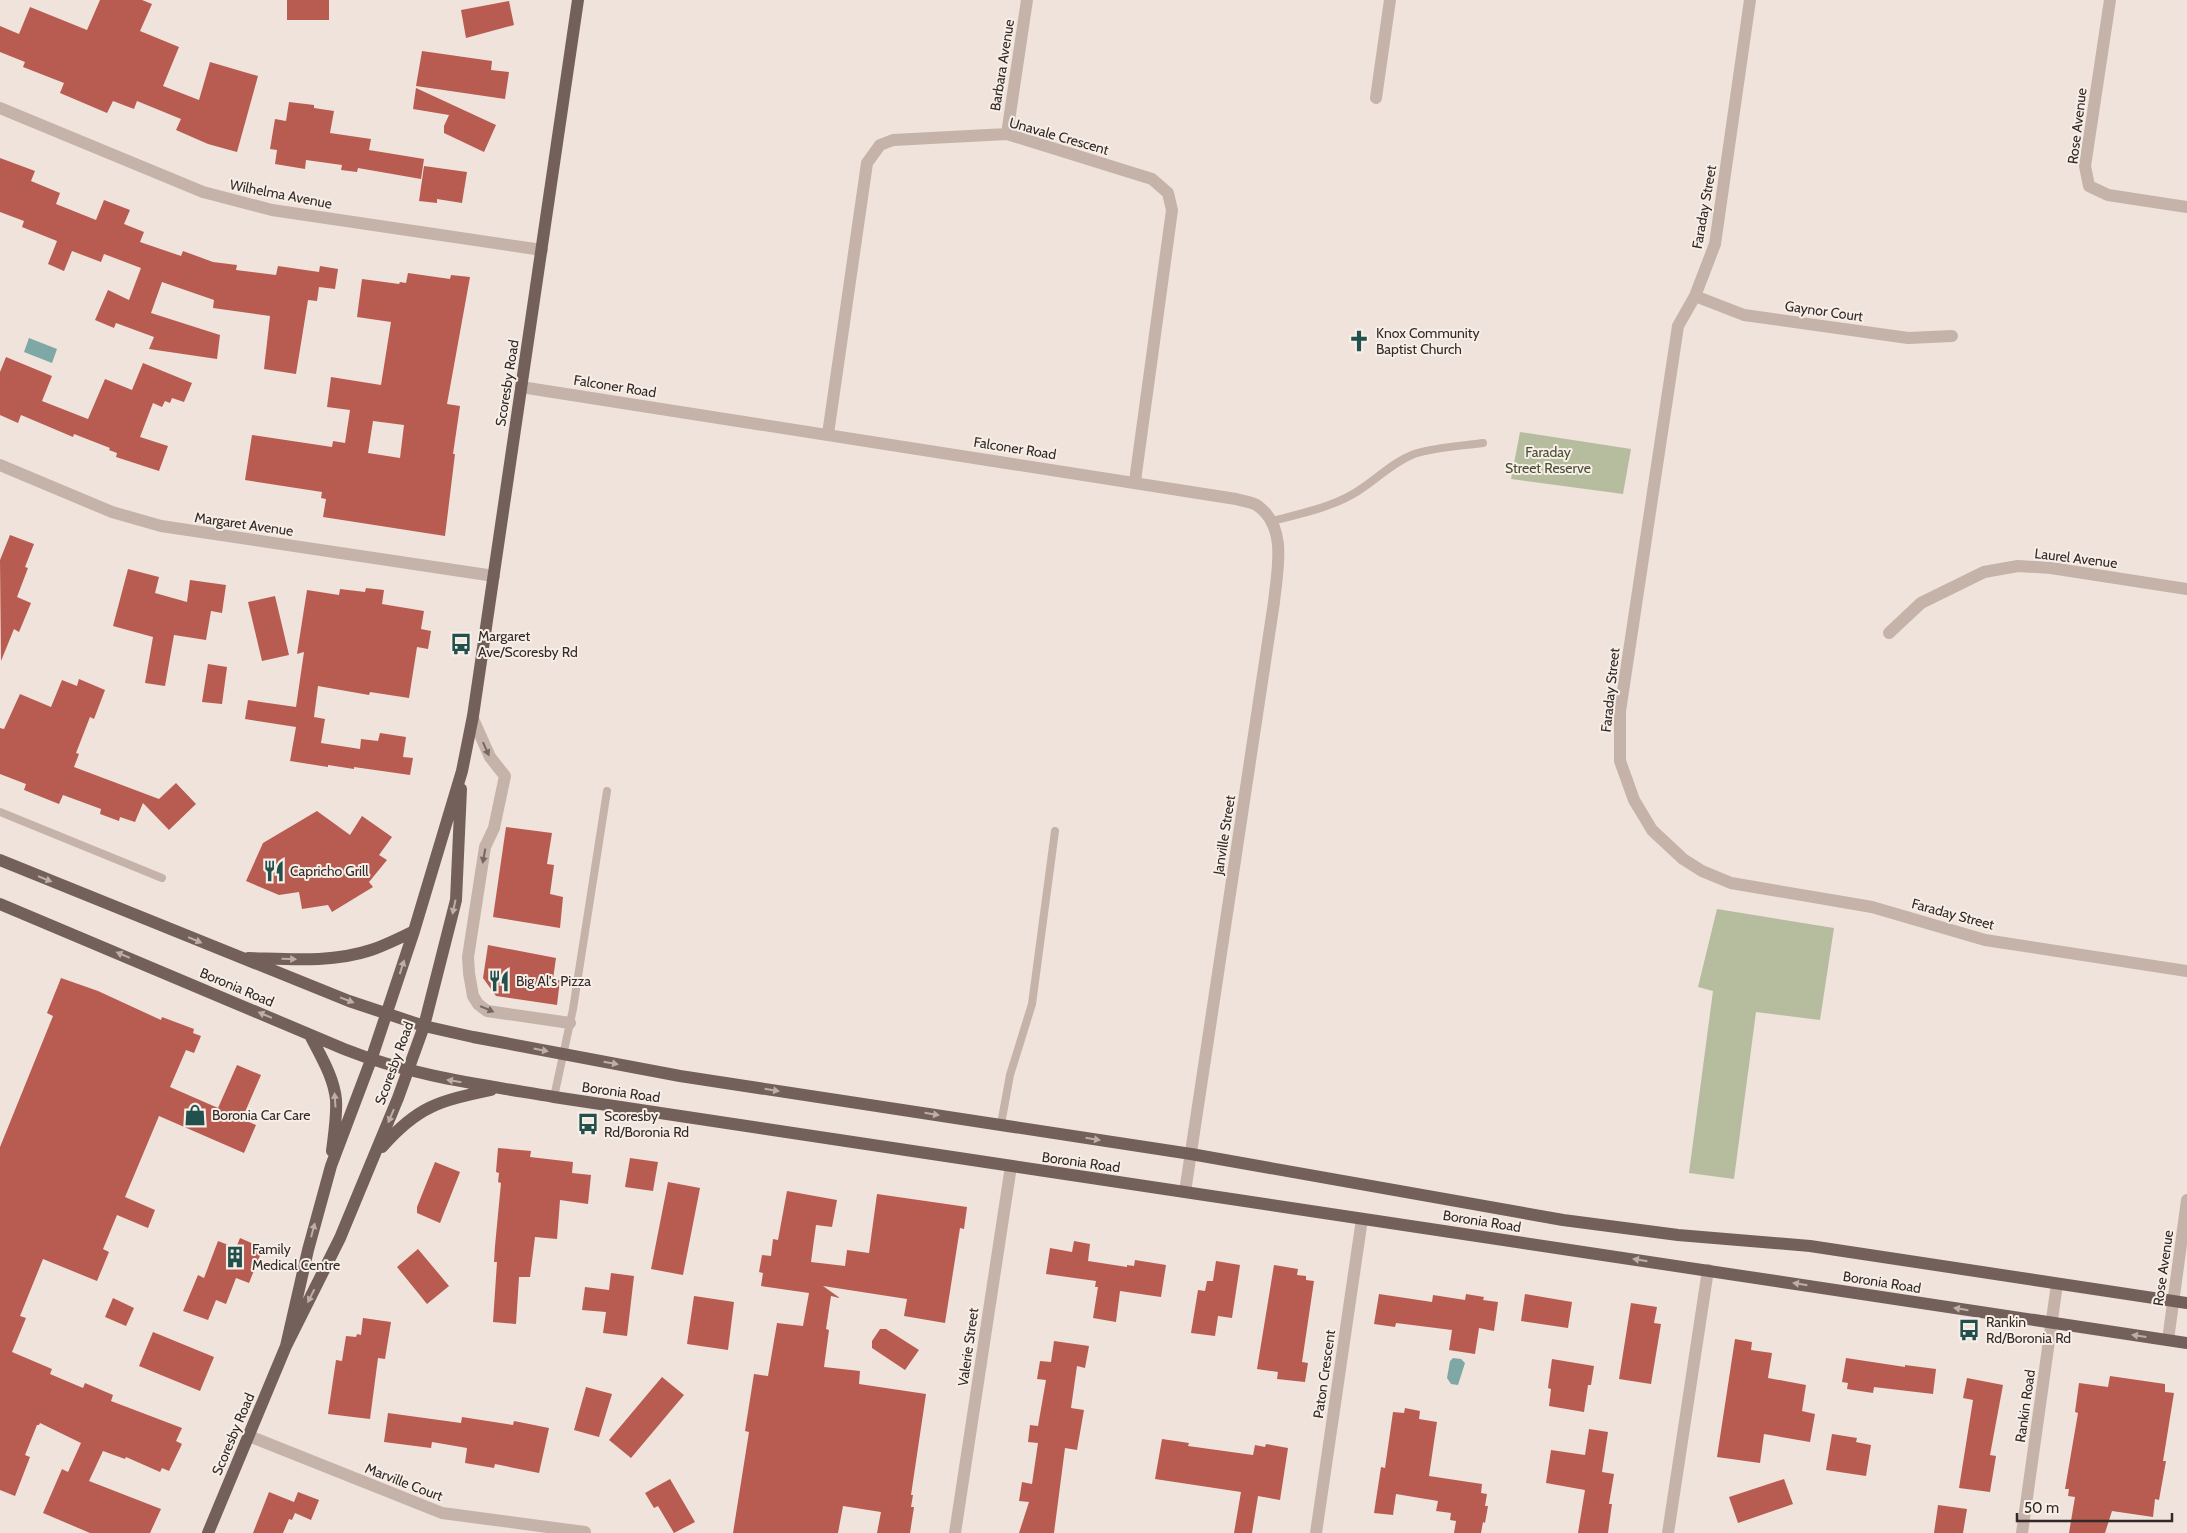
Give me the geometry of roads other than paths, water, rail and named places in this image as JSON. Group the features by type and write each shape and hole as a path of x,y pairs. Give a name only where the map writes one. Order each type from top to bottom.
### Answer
{"main road":[{"name":"Scoresby Road","path":"286,1346 308,1250 331,1166 387,1014 462,771 473,719 578,0"},
{"name":"Scoresby Road","path":"208,1533 286,1346 340,1238 409,1070 424,1026 456,900 462,771"},
{"name":"Boronia Road","path":"0,860 240,958 387,1014 424,1026 689,1077 1191,1154 1563,1220 1678,1235 1810,1246 2187,1303"},
{"name":"Boronia Road","path":"0,904 371,1060 432,1077 2187,1343"},
{"path":"240,958 305,959 338,957 370,950 414,931"},
{"path":"310,1035 323,1060 335,1092 331,1166"},
{"path":"374,1155 400,1126 426,1108 445,1100 498,1088"}],"street":[{"name":"Barbara Avenue","path":"1007,134 1027,0"},
{"path":"1376,98 1390,0"},
{"name":"Faraday Street","path":"1750,0 1715,244 1695,296 1678,326 1620,711 1620,761 1634,800 1652,830 1684,859 1702,871 1731,883 1872,907 1985,940 2187,971"},
{"name":"Rose Avenue","path":"2110,0 2085,166 2089,186 2108,195 2187,207"},
{"name":"Wilhelma Avenue","path":"0,108 203,192 239,203 272,210 542,250"},
{"name":"Unavale Crescent","path":"828,434 867,163 880,145 893,140 1007,134 1152,180 1168,192 1172,210 1135,481"},
{"name":"Gaynor Court","path":"1695,296 1744,315 1908,338 1952,336"},
{"name":"Falconer Road","path":"521,387 1135,481 1236,499 1258,506 1272,520"},
{"name":"Margaret Avenue","path":"0,465 112,512 161,526 494,576"},
{"name":"Janville Street","path":"1185,1192 1274,602 1279,543 1272,520"},
{"name":"Laurel Avenue","path":"1889,633 1921,603 1984,572 2018,566 2051,568 2187,589"},
{"path":"473,719 490,757 505,776 494,828 485,847 470,940 469,973 473,996 478,1004 487,1011 570,1023"},
{"name":"Valerie Street","path":"955,1533 1011,1166"},
{"name":"Rose Avenue","path":"2168,1340 2187,1200"},
{"name":"Paton Crescent","path":"1316,1533 1362,1218"},
{"path":"1668,1533 1708,1270"},
{"name":"Rankin Road","path":"2022,1533 2057,1284"},
{"name":"Marville Court","path":"248,1436 442,1513 585,1532"}],"lane":[{"path":"1272,520 1325,506 1352,495 1379,477 1396,462 1416,454 1483,443"},
{"path":"554,1097 570,1023 607,791"},
{"path":"0,812 162,878"},
{"path":"1001,1124 1010,1075 1032,1004 1056,831"}],"water":[{"path":"29,338 57,349 52,363 24,352"},
{"path":"1453,1358 1461,1359 1465,1363 1458,1385 1451,1384 1447,1378 1450,1361"}],"place":[{"name":"Knox Community Baptist Church","path":"1359,341"},
{"name":"Margaret Ave/Scoresby Rd","path":"461,644"},
{"name":"Capricho Grill","path":"274,871"},
{"name":"Big Al's Pizza","path":"499,981"},
{"name":"Boronia Car Care","path":"195,1115"},
{"name":"Scoresby Rd/Boronia Rd","path":"588,1124"},
{"name":"Family Medical Centre","path":"235,1257"},
{"name":"Rankin Rd/Boronia Rd","path":"1969,1330"}],"park label":[{"name":"Faraday Street Reserve","path":"1548,460"}]}
